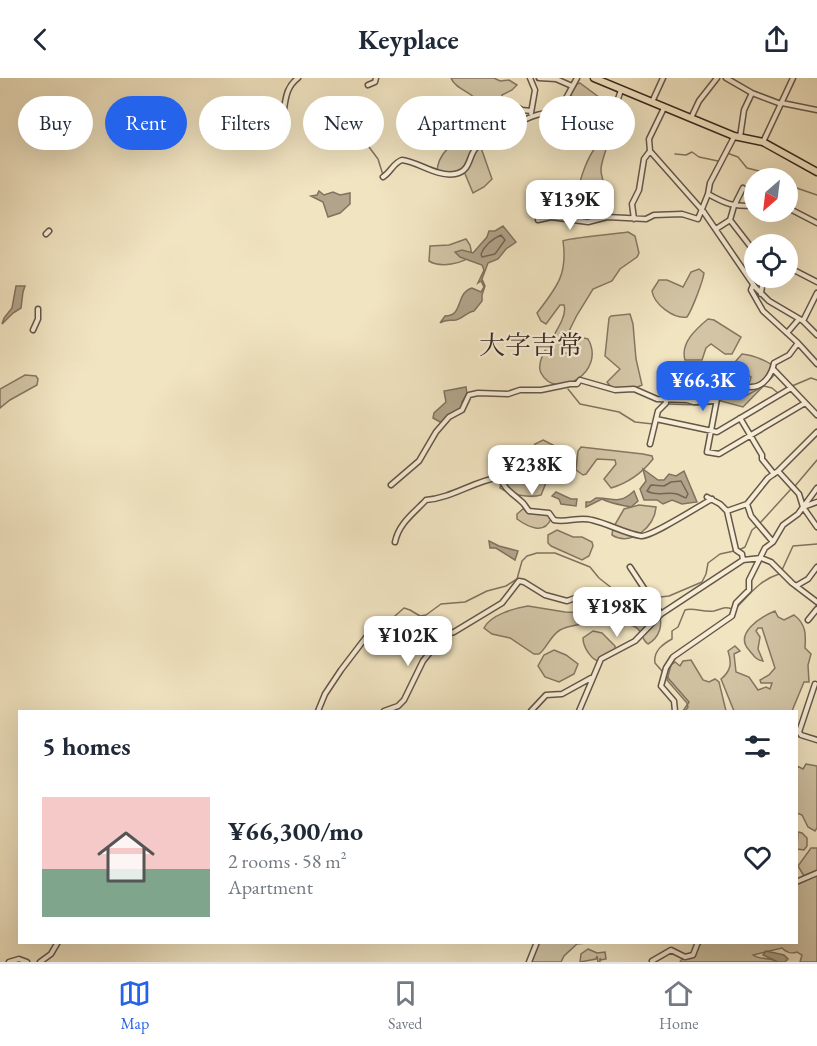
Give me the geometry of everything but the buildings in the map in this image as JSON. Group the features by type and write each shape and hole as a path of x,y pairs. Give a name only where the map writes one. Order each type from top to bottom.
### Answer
{"main road":[{"path":"598,78 737,136 763,142 817,172"}],"street":[{"path":"285,96 291,84 298,78"},
{"path":"368,85 375,82 376,78"},
{"path":"528,116 535,90 530,78"},
{"path":"539,78 556,79 572,86"},
{"path":"383,177 390,172 394,164 402,160 435,171 458,174 469,164 475,148 497,142 528,116 550,111 558,113 577,78"},
{"path":"652,102 663,78"},
{"path":"691,118 699,101 717,78"},
{"path":"726,78 752,93 781,103 817,110"},
{"path":"763,142 793,78"},
{"path":"619,96 621,89"},
{"path":"538,220 551,217 588,222 607,217 646,219 661,214 682,214 698,219 703,211 710,183 737,136 744,110 752,93"},
{"path":"664,107 649,139 650,151 703,211 744,271"},
{"path":"633,219 632,204 638,192 644,159 650,151"},
{"path":"716,229 730,220 743,188"},
{"path":"708,194 728,205 744,206"},
{"path":"798,213 817,223"},
{"path":"730,220 744,238"},
{"path":"798,272 817,282"},
{"path":"752,288 759,306 817,364"},
{"path":"756,288 776,306 801,320 817,335"},
{"path":"761,294 762,288"},
{"path":"787,333 801,320 817,293"},
{"path":"33,330 38,319 38,309"},
{"path":"392,485 419,461 436,432 450,417 460,412 469,395 554,389 577,384 580,380 612,389 634,389 657,399 712,402 737,384 756,387 762,383 773,369 774,363 789,355 798,343"},
{"path":"650,444 658,411 666,403 684,365"},
{"path":"773,369 817,415"},
{"path":"656,419 717,432 791,388"},
{"path":"717,398 707,452 719,454 805,403"},
{"path":"740,418 762,455 762,459 774,474"},
{"path":"727,511 747,504 768,478 817,432"},
{"path":"778,471 799,494 803,507 817,528"},
{"path":"395,542 405,519 417,512 426,500 439,499 447,494 500,477 508,491 529,511 549,513 554,520 560,522 590,519 622,532 642,536 649,535 712,499"},
{"path":"675,710 674,701 661,686 669,662 675,654 732,616 735,608 749,590 749,580 765,548 773,542 783,525 798,514 817,488"},
{"path":"707,497 727,511 736,550 742,554 743,560"},
{"path":"803,507 817,502"},
{"path":"747,504 751,516 773,542"},
{"path":"579,710 601,659 634,640 661,614 743,560 761,558 776,566 796,586 817,602"},
{"path":"630,567 661,614"},
{"path":"796,586 808,579 817,567"},
{"path":"318,710 341,670 370,632 398,626 428,638 454,632 505,600 519,581 545,595 567,601 585,593 605,593 625,600 639,597 652,601"},
{"path":"808,620 817,609"},
{"path":"387,710 398,706 404,700 423,661 444,634"},
{"path":"532,710 546,695 562,694 592,677"},
{"path":"815,684 799,732 802,736 817,740"},
{"path":"798,881 817,873"},
{"path":"40,962 51,954 57,944"},
{"path":"529,962 536,944"},
{"path":"652,961 671,950 685,957 693,955 697,944"},
{"path":"9,962 19,959 27,962"}],"shaded area":[{"path":"451,78 494,78 500,81 509,80 517,85 502,96 472,96"},
{"path":"580,83 597,96 572,96 577,84"},
{"path":"447,150 482,150 492,179 473,193 463,169 442,176 437,173"},
{"path":"606,150 601,171 609,198 596,210 578,216 573,209 577,191 593,151"},
{"path":"628,232 635,236 639,253 637,257 620,269 612,281 593,289 560,349 562,353 571,353 580,337 588,339 592,351 591,362 585,372 567,384 557,385 548,381 541,373 540,366 546,349 562,321 564,305 560,305 546,324 541,321 537,313 555,288 562,272 563,241"},
{"path":"466,239 472,255 468,258 445,265 429,261 430,246 449,245"},
{"path":"699,269 704,273 703,277 687,317 670,313 656,301 652,291 659,280 667,280 683,287 691,272"},
{"path":"630,314 642,385 619,390 607,382 620,369 605,356 609,318"},
{"path":"708,319 714,320 741,337 732,354 725,354 711,344 706,348 702,360 685,360 687,342"},
{"path":"742,354 762,360 778,371 743,407 717,400 717,396 738,391 747,386 751,377 735,367 735,362"},
{"path":"25,375 36,376 37,385 0,408 0,389"},
{"path":"543,440 557,447 559,451 541,495 520,495 500,488 501,483 521,470 535,444"},
{"path":"581,447 643,454 652,456 653,459 634,477 611,488 604,479 616,464 615,460 597,459 583,475 576,470 578,451"},
{"path":"639,505 656,507 655,514 647,528 634,537 619,538 612,535 613,528 624,509"},
{"path":"529,508 550,514 551,519 548,524 535,528 517,519 517,514"},
{"path":"557,530 592,542 593,546 589,556 582,560 551,546 548,543 548,535"},
{"path":"528,606 587,613 653,609 659,612 661,622 658,634 648,644 638,629 623,624 599,623 567,627 560,630 539,654 534,654 510,638 492,634 484,628 497,616"},
{"path":"775,611 778,617 784,620 794,615 803,626 805,648 811,654 808,665 809,682 804,682 792,710 734,710 721,679 730,666 728,651 735,646 740,651 734,654 736,672 749,677 758,690 766,687 770,689 772,683 761,683 760,680 775,668 762,628 756,631 760,637 758,649 763,661 757,659 745,644 747,632 762,617"},
{"path":"593,631 602,633 615,646 615,650 602,662 592,657 583,642 583,638"},
{"path":"554,650 578,664 574,674 559,682 545,677 538,666 544,655"},
{"path":"691,660 703,680 709,682 715,679 719,682 726,710 686,710 687,703 667,680 671,665 675,662 680,666 683,661"},
{"path":"806,764 817,766 817,828 815,831 808,827 802,815 798,813 798,766 803,769"},
{"path":"798,832 807,838 807,846 804,850 798,849"},
{"path":"811,848 817,848 817,871 804,876 798,866"},
{"path":"817,875 817,962 800,962 802,955 797,952 789,953 782,948 753,955 778,962 680,962 683,958 694,955 700,944 798,944 798,883"},
{"path":"537,944 577,944 561,962 530,962"},
{"path":"588,949 597,953 605,952 606,959 601,960 600,958 598,962 597,956 596,959 580,962 581,954"}],"water":[{"path":"319,191 324,195 333,192 340,195 350,193 350,204 340,213 328,217 323,202 311,196 317,195"},
{"path":"503,226 516,242 498,259 488,263 482,279 485,286 482,301 474,311 461,318 440,323 445,316 455,312 463,294 472,288 481,292 484,287 481,281 478,283 484,270 482,265 460,257 455,252 462,250 473,253 487,237 489,231 495,231"},
{"path":"16,286 25,286 21,308 2,324 12,308"},
{"path":"466,387 467,394 462,402 463,408 451,414 442,423 433,418 434,413 446,402 444,391"},
{"path":"643,469 658,480 664,480 669,474 676,476 684,471 697,502 682,504 672,500 663,504 657,500 644,500 640,489 646,481"},
{"path":"634,491 638,501 631,507 602,499 586,507 586,502 596,498 619,500"},
{"path":"556,492 571,499 577,499 576,506 561,504 559,499 552,496"},
{"path":"489,541 518,551 515,560 496,548 490,548"},
{"path":"766,951 784,955 788,959 785,962 778,962 763,955"}],"waterway":[{"path":"371,150 378,159 383,175"},
{"path":"675,154 686,155 692,152 699,157 718,161"},
{"path":"727,153 738,157 747,168"},
{"path":"798,188 817,195"},
{"path":"792,386 811,378 817,380"},
{"path":"718,402 724,398 740,399 764,386 778,393"},
{"path":"568,389 580,404 619,412 635,422 653,424"},
{"path":"668,404 713,404"},
{"path":"795,486 817,460"},
{"path":"760,523 791,489"},
{"path":"739,550 745,547 752,530 757,526"},
{"path":"782,570 793,546 817,544"},
{"path":"373,627 387,623 404,608 420,616 426,615 441,604 465,602 487,591 506,586 517,579 522,561 527,556 537,553 555,553 590,567 599,578 618,593 633,594 648,590 660,597 669,596 702,582 708,563 720,554 734,551"},
{"path":"737,607 761,583 779,574"},
{"path":"684,710 689,702 655,663 657,651 672,639 672,631 678,627 685,610 732,609"}],"district":[{"name":"大字吉常","path":"531,345"}]}
